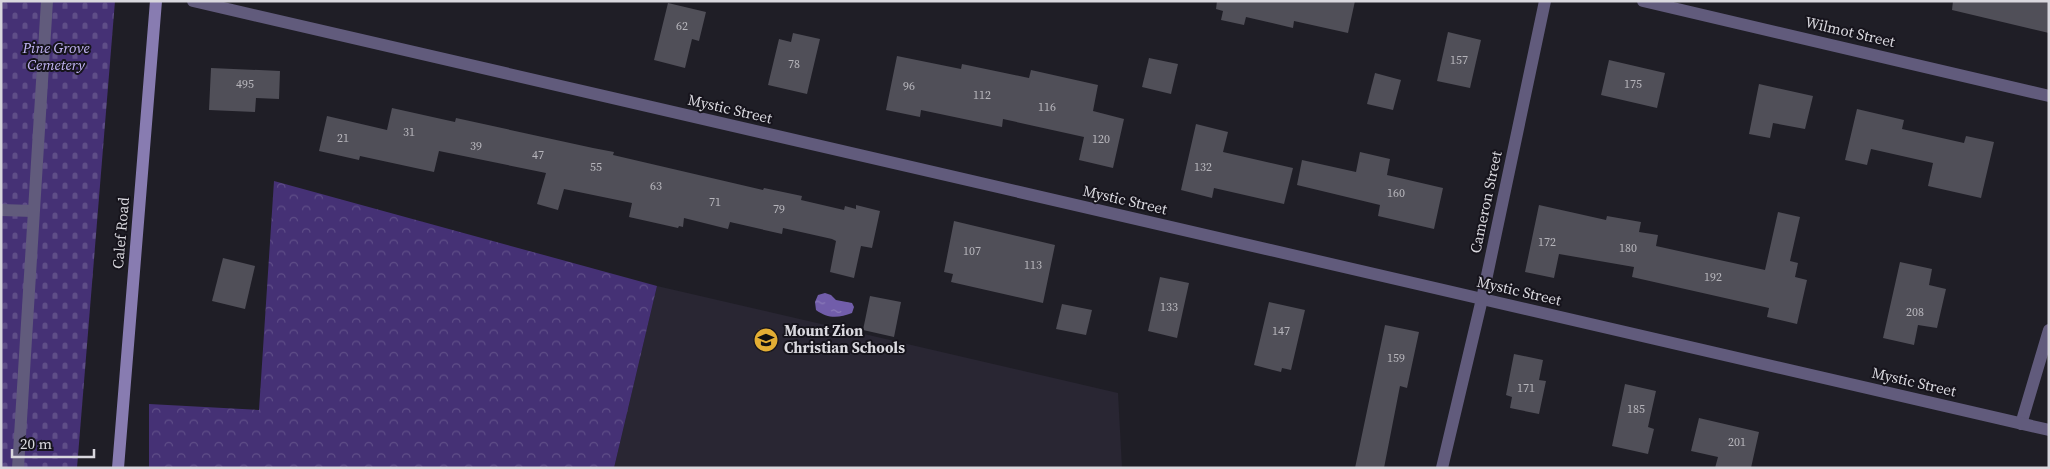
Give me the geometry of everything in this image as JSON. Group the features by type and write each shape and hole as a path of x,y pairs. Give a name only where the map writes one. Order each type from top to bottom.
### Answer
{"main road":[{"name":"Calef Road","path":"118,468 156,1"}],"street":[{"path":"18,468 47,1"},
{"name":"Mystic Street","path":"193,1 2049,430"},
{"name":"Cameron Street","path":"1442,468 1482,299 1545,1"},
{"name":"Wilmot Street","path":"1643,1 2049,96"},
{"path":"1,210 33,212"},
{"path":"2020,424 2049,330"}],"shaded area":[{"name":"Mount Zion Christian Schools","path":"657,286 1118,393 1122,468 614,468"}],"green space":[{"name":"Pine Grove Cemetery","path":"1,1 115,1 77,468 1,468"},
{"path":"274,181 657,286 614,468 149,468 149,404 259,410"}],"water":[{"path":"825,293 831,295 836,300 852,303 854,307 852,313 834,317 816,310 815,302 818,295"}],"building":[{"path":"1217,1 1355,1 1348,33 1294,21 1293,28 1246,17 1244,25 1221,20 1223,11 1216,9"},
{"path":"1953,1 2049,1 2049,33 1952,10"},
{"path":"668,3 706,12 699,41 692,39 685,68 654,60"},
{"path":"1448,32 1481,40 1470,88 1437,81"},
{"path":"793,33 820,39 807,94 768,85 779,39 791,42"},
{"path":"897,56 961,69 962,64 1029,78 1031,70 1098,85 1093,111 1124,119 1113,168 1079,160 1084,137 1003,119 1002,127 921,110 920,117 886,110"},
{"path":"1149,58 1178,64 1171,94 1142,87"},
{"path":"1609,60 1665,73 1657,108 1601,95"},
{"path":"211,68 280,71 279,99 256,98 255,112 209,110"},
{"path":"1375,73 1401,80 1393,110 1367,104"},
{"path":"1759,84 1813,96 1805,129 1773,123 1770,138 1749,134"},
{"path":"392,108 455,122 456,118 614,152 613,155 763,190 764,188 802,196 801,200 844,210 845,206 856,209 856,205 880,211 872,248 861,246 854,278 830,272 836,241 832,239 783,228 782,234 730,222 728,229 684,218 683,227 679,226 678,228 629,217 632,203 564,189 558,210 537,204 546,173 439,151 434,172 360,156 359,160 319,151 327,116 387,130"},
{"path":"1857,109 1904,120 1902,129 1964,143 1966,136 1994,142 1981,198 1928,186 1933,163 1871,149 1867,165 1845,160"},
{"path":"1196,124 1228,132 1223,152 1293,168 1284,204 1214,188 1212,198 1181,190"},
{"path":"1360,152 1390,159 1387,175 1443,188 1434,229 1378,216 1380,205 1297,185 1302,160 1356,172"},
{"path":"1539,205 1606,220 1607,216 1641,222 1639,232 1658,235 1656,246 1765,270 1778,212 1800,217 1790,261 1798,263 1795,277 1807,280 1797,324 1767,317 1769,308 1632,277 1634,267 1559,254 1554,278 1525,272"},
{"path":"954,221 1055,245 1043,303 951,282 953,274 944,272"},
{"path":"223,258 255,266 245,309 212,301"},
{"path":"1900,262 1932,269 1929,285 1946,289 1937,328 1918,325 1914,345 1883,338"},
{"path":"1160,277 1189,283 1177,338 1148,331"},
{"path":"870,296 901,302 894,337 863,330"},
{"path":"1269,302 1305,310 1291,370 1282,368 1281,372 1254,365"},
{"path":"1062,304 1092,310 1086,335 1056,329"},
{"path":"1385,325 1419,332 1407,388 1400,386 1384,468 1355,468"},
{"path":"1514,354 1543,360 1539,380 1546,381 1539,414 1510,408 1512,397 1506,395"},
{"path":"1625,384 1656,391 1648,427 1654,429 1648,454 1612,446"},
{"path":"1699,418 1759,432 1751,468 1715,468 1718,457 1691,451"}],"place":[{"name":"Mount Zion Christian Schools","path":"766,340"}]}
